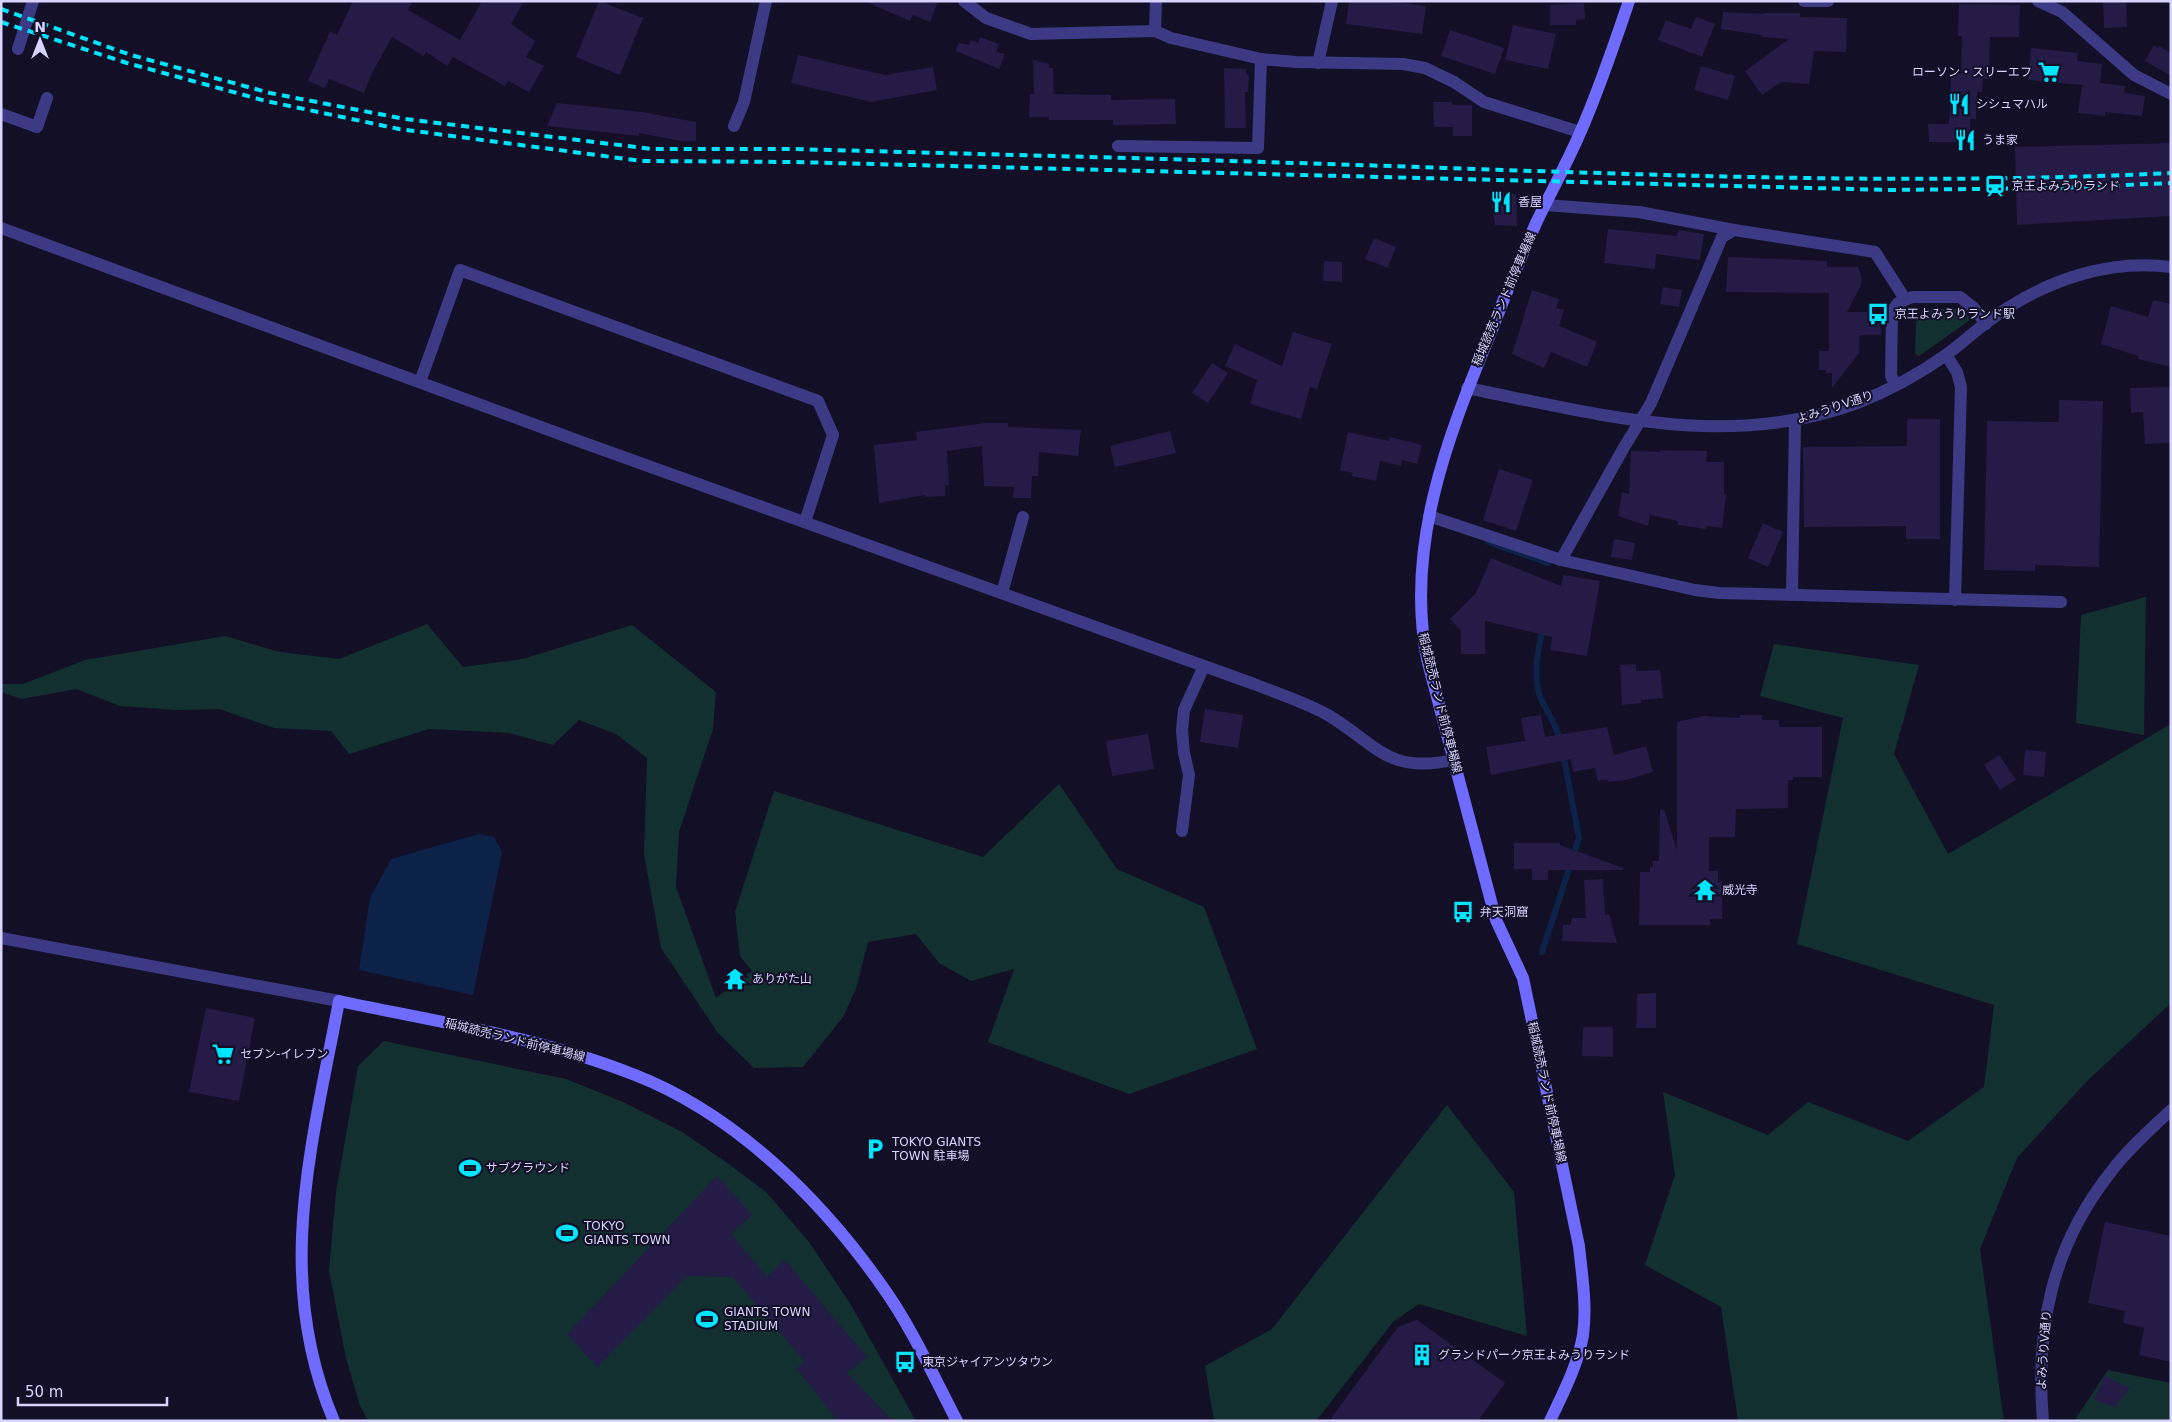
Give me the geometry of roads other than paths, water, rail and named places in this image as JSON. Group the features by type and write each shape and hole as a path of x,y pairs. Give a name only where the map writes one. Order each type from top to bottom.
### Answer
{"main road":[{"name":"稲城読売ランド前停車場線","path":"1550,1421 1575,1365 1583,1335 1583,1299 1579,1246 1523,978 1496,920 1427,659 1421,628 1420,576 1429,516 1454,426 1467,388 1545,205 1580,132 1629,1"},
{"name":"稲城読売ランド前停車場線","path":"339,1000 522,1040 580,1055 637,1075 690,1102 738,1134 786,1173 826,1214 857,1252 884,1288 958,1421"},
{"path":"334,1421 315,1364 308,1333 300,1263 305,1188 339,1000"}],"street":[{"path":"18,49 33,1"},
{"path":"734,126 744,102 766,1"},
{"path":"964,1 986,18 1031,34 1155,31 1171,38 1261,59 1318,63 1403,64 1425,68 1454,82 1484,102 1580,132"},
{"path":"1155,31 1156,1"},
{"path":"1318,63 1332,1"},
{"path":"1804,1 1828,1"},
{"path":"2041,2 2062,12 2134,75 2171,94"},
{"path":"1118,146 1258,148 1261,59"},
{"path":"1,114 36,127 47,98"},
{"path":"1545,205 1639,212 1734,230 1874,252 1905,299"},
{"path":"1,228 1311,706 1381,753 1401,763 1431,765 1454,760"},
{"path":"1561,560 1659,386 1722,237 1734,230"},
{"name":"よみうりV通り","path":"1467,388 1640,422 1716,427 1751,426 1795,421 1857,403 1896,385 1946,355 2013,305 2050,285 2100,269 2131,265 2171,267"},
{"path":"420,382 460,270 818,401 833,435 805,522"},
{"path":"1896,385 1891,376 1892,311 1898,303 1905,299 1921,296 1960,297 1974,308 1986,324"},
{"path":"1946,355 1957,372 1961,387 1955,600"},
{"path":"1792,594 1795,421"},
{"path":"1429,516 1561,560 1695,590 1719,593 2061,602"},
{"path":"1002,593 1023,517"},
{"path":"1182,830 1188,775 1182,730 1184,710 1204,666"},
{"path":"1,938 339,1000"},
{"name":"よみうりV通り","path":"2043,1421 2040,1380 2044,1318 2051,1288 2066,1245 2087,1206 2109,1174 2171,1110"}],"water":[{"path":"479,834 494,837 502,852 473,995 359,970 370,898 391,859"}],"waterway":[{"path":"1488,542 1548,563"},
{"path":"1543,627 1536,672 1538,690 1555,725 1560,741"},
{"path":"1542,952 1579,838 1563,753"}],"railway":[{"path":"1,9 131,55 270,93 405,119 652,149 794,149 1807,178 2080,177 2171,173"},
{"path":"1,22 127,63 266,101 399,129 642,161 794,162 1891,190 2057,188 2171,183"}],"place":[{"name":"ローソン・スリーエフ","path":"2049,72"},
{"name":"シシュマハル","path":"1959,104"},
{"name":"うま家","path":"1965,140"},
{"name":"京王よみうりランド","path":"1995,186"},
{"name":"香屋","path":"1501,202"},
{"name":"京王よみうりランド駅","path":"1878,314"},
{"name":"威光寺","path":"1705,890"},
{"name":"弁天洞窟","path":"1463,912"},
{"name":"ありがた山","path":"735,979"},
{"name":"セブン-イレブン","path":"223,1054"},
{"name":"TOKYO GIANTS TOWN 駐車場","path":"875,1149"},
{"name":"サブグラウンド","path":"470,1168"},
{"name":"TOKYO GIANTS TOWN","path":"567,1233"},
{"name":"GIANTS TOWN STADIUM","path":"707,1319"},
{"name":"グランドパーク京王よみうりランド","path":"1422,1355"},
{"name":"東京ジャイアンツタウン","path":"905,1362"}]}
